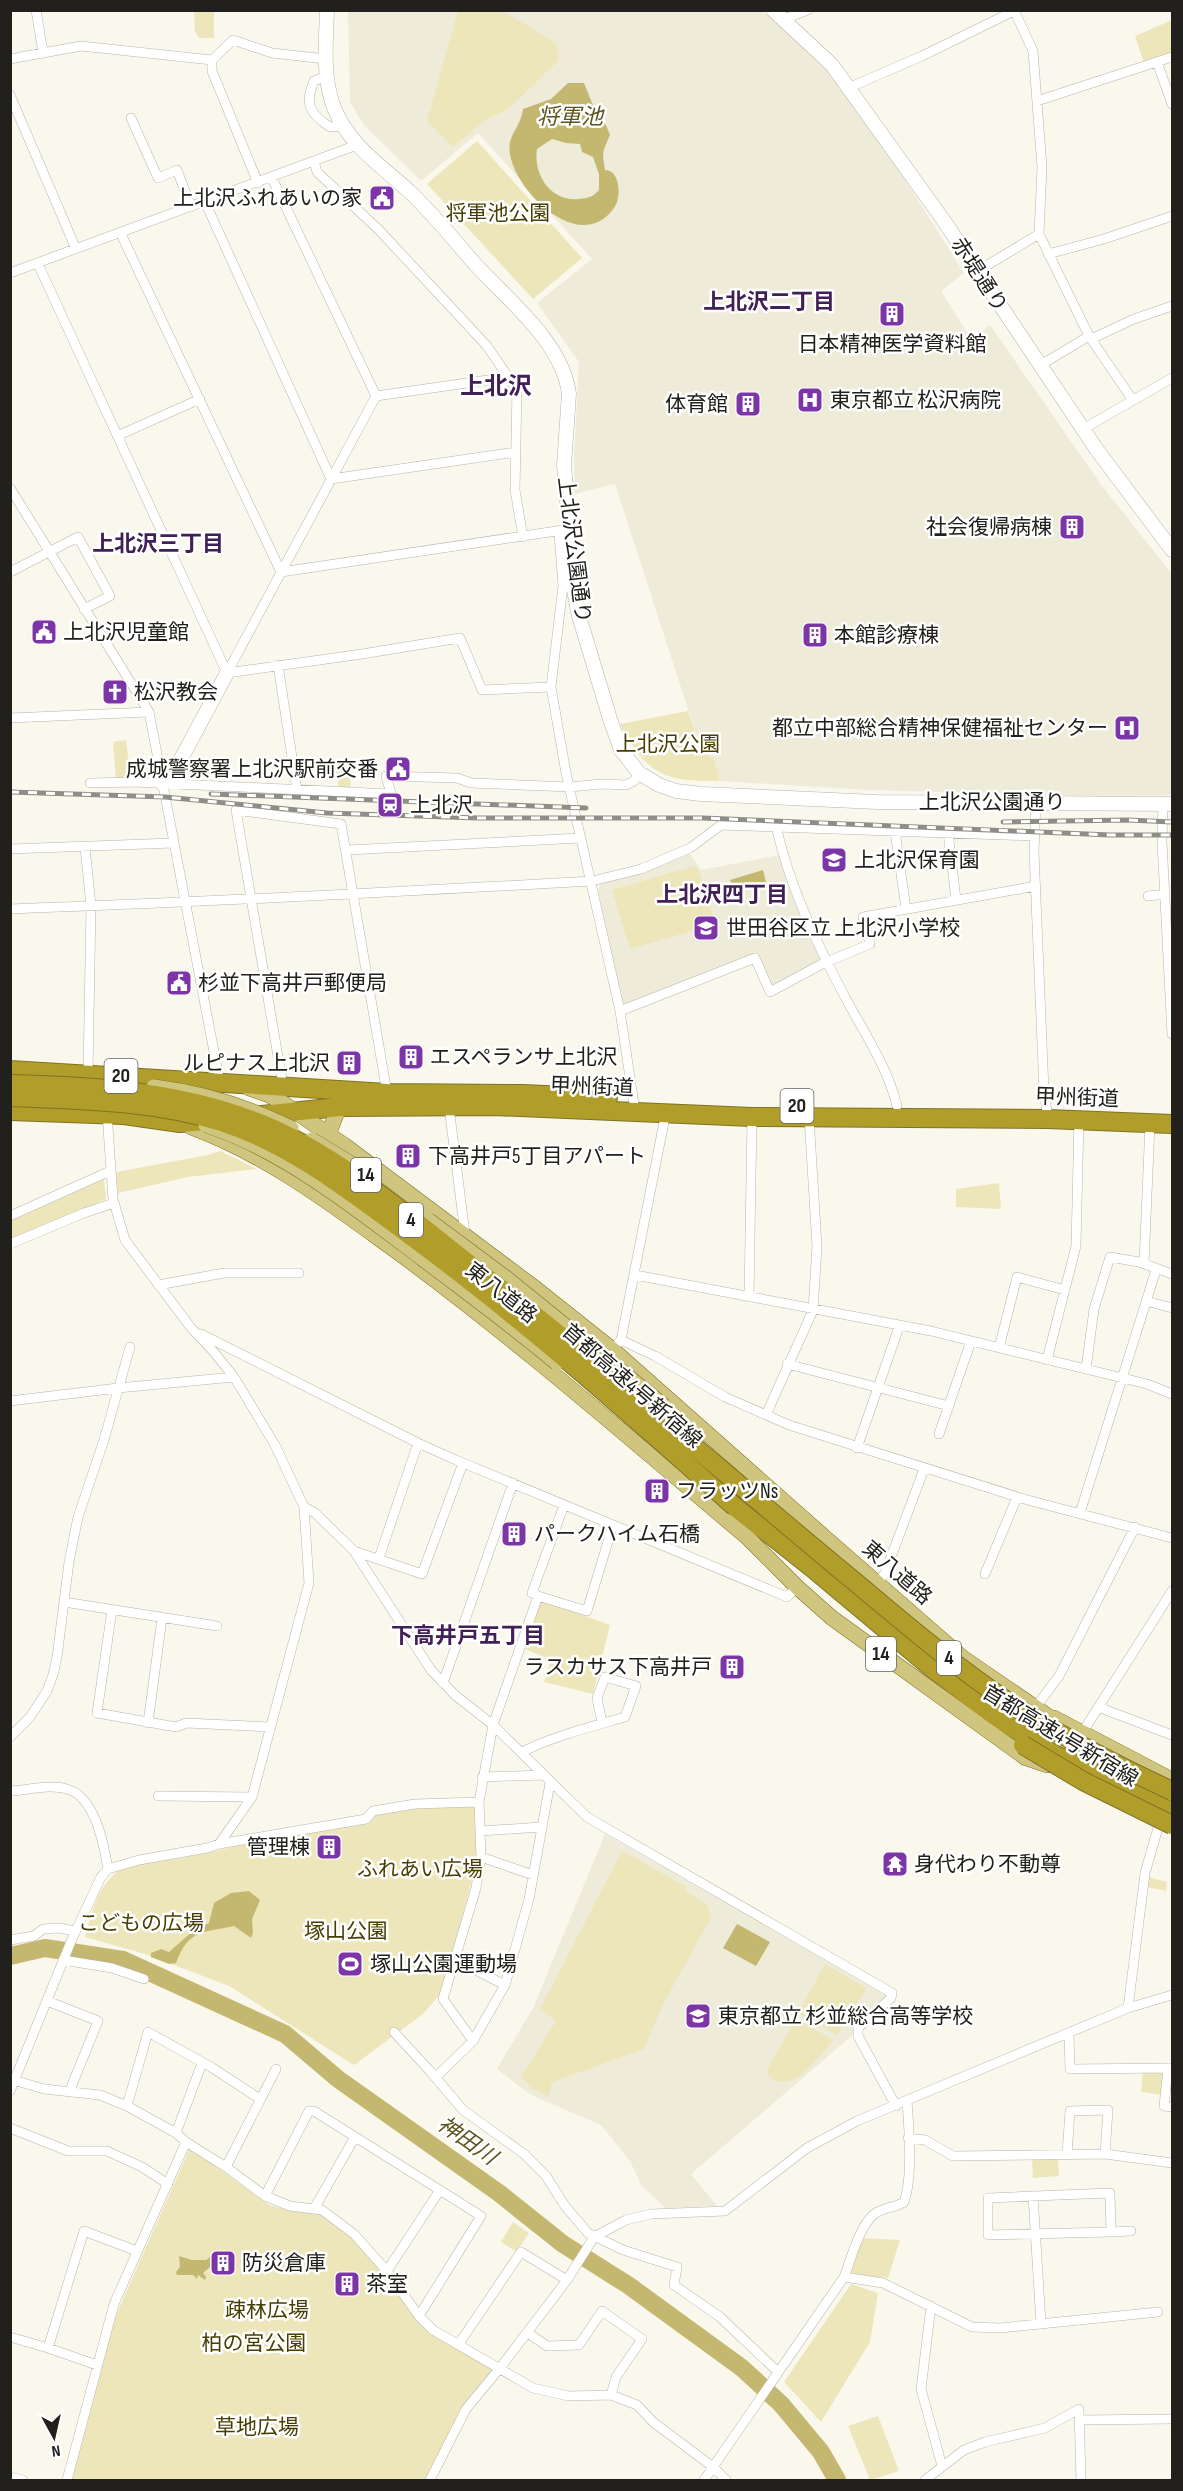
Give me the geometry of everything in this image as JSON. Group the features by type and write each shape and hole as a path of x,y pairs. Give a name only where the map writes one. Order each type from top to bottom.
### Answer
{"highway":[{"name":"甲州街道","path":"10,1070 387,1093 523,1094 634,1105 666,1112 752,1116 1173,1112"},
{"name":"首都高速4号新宿線","path":"10,1084 112,1089 172,1096 228,1111 291,1138 362,1183 497,1285 597,1365 935,1648 1006,1700 1063,1736 1173,1791"},
{"name":"首都高速4号新宿線","path":"10,1097 94,1101 171,1109 224,1123 285,1149 354,1194 530,1328 735,1506 864,1624 963,1704 1023,1745 1165,1826"},
{"name":"甲州街道","path":"10,1111 107,1114 180,1123 339,1107 897,1106 1047,1113 1079,1119 1173,1124"},
{"path":"748,1493 879,1612 997,1712 1069,1752 1173,1804"},
{"path":"735,1506 932,1668 1052,1753 1173,1813"}],"main road":[{"name":"東八道路","path":"10,1078 122,1083 188,1091 258,1112 333,1151 393,1193 514,1285 822,1535 963,1658 1119,1763 1173,1791"},
{"name":"14","path":"226,1083 268,1095 328,1135 465,1234 483,1250 617,1345 822,1535"},
{"name":"東八道路","path":"10,1104 80,1106 171,1117 208,1126 261,1149 291,1166 374,1222 550,1358 633,1427 797,1587 871,1647 1026,1758 1173,1813"},
{"path":"328,1135 339,1107"},
{"name":"14","path":"180,1123 246,1151 300,1181 451,1291 537,1359 747,1537"},
{"path":"451,1291 483,1250"},
{"path":"1035,1708 1173,1780"},
{"path":"1026,1758 1165,1826 1173,1834"}],"street":[{"path":"36,10 43,53"},
{"name":"上北沢公園通り","path":"327,10 327,76 330,96 343,126 357,145 411,194 535,326 563,371 569,394 564,465 565,531 574,590 579,616 621,750 639,773 659,785 676,791 701,794 877,802 1168,804"},
{"path":"779,15 808,10"},
{"path":"849,88 1014,11 1033,51 1042,167 1039,234 1090,337 1132,399"},
{"name":"赤堤通り","path":"779,15 832,66 849,88 944,221 1039,366 1115,475 1173,550"},
{"path":"258,183 212,71 212,60 233,40 272,53 326,59"},
{"path":"10,59 81,46 212,60"},
{"path":"1037,101 1173,57"},
{"path":"1157,62 1173,104"},
{"path":"327,76 314,81 308,94 308,102 313,112 330,128 343,126"},
{"path":"10,95 76,249"},
{"path":"131,118 158,178 177,170 191,207"},
{"path":"10,273 122,234 357,145"},
{"path":"314,161 317,172 379,230 487,346 517,390 515,490 523,537"},
{"path":"272,178 376,396"},
{"path":"205,202 331,479"},
{"path":"1048,254 1104,239 1173,216"},
{"path":"122,234 281,572"},
{"path":"976,272 1039,234"},
{"path":"38,264 227,673"},
{"path":"1039,366 1090,337 1173,306"},
{"path":"376,396 509,377"},
{"path":"1083,429 1132,399 1173,378"},
{"path":"163,784 173,774 376,396"},
{"path":"117,436 200,399"},
{"path":"331,479 516,452"},
{"path":"10,488 149,712 184,903 226,1083"},
{"path":"281,572 565,531 563,586 551,687 570,787 620,1011 634,1105"},
{"path":"10,572 78,537 110,596 84,609"},
{"path":"227,673 460,638 482,690 551,687"},
{"path":"278,666 297,790"},
{"path":"10,718 149,712"},
{"path":"90,783 133,782 391,794 386,776 457,778 471,783 570,787 601,784 626,785 634,781 639,773"},
{"path":"1036,802 1035,886 1047,1113"},
{"path":"1168,804 1162,842 1167,895 1173,1034"},
{"path":"283,1086 236,810 341,824 387,1093"},
{"path":"10,909 184,903 592,881 641,869 690,848 720,825 1035,836"},
{"path":"776,826 795,892 828,963 890,1081 897,1106"},
{"path":"895,831 906,909"},
{"path":"948,832 956,900"},
{"path":"347,850 581,838"},
{"path":"1162,842 1173,842"},
{"path":"10,849 173,843"},
{"path":"85,847 90,906 88,1074"},
{"path":"620,1011 755,958 770,992 822,964 870,944 863,917 1035,886"},
{"path":"1148,896 1167,895"},
{"path":"107,1076 110,1171 114,1203 125,1240 192,1329 234,1377 275,1445 304,1507 309,1583 252,1797 219,1844"},
{"path":"449,1107 465,1234"},
{"path":"666,1112 634,1275 617,1345 655,1356 724,1397 857,1448 1017,1497 1173,1538"},
{"path":"749,1298 752,1116"},
{"path":"766,1415 813,1310 817,1246 809,1117"},
{"path":"1047,1360 1076,1246 1079,1119"},
{"path":"1143,1264 1150,1124"},
{"path":"10,1216 110,1171"},
{"path":"10,1244 114,1203"},
{"path":"1086,1369 1094,1309 1110,1257 1143,1264 1173,1274"},
{"path":"1080,1513 1156,1270"},
{"path":"158,1285 224,1273 299,1273"},
{"path":"634,1275 971,1341 1122,1378 1173,1394"},
{"path":"999,1348 1017,1277 1065,1290"},
{"path":"1146,1301 1173,1308"},
{"path":"857,1448 899,1327"},
{"path":"192,1329 418,1443 463,1463 765,1589 787,1597 797,1587"},
{"path":"939,1434 971,1341"},
{"path":"10,1737 30,1717 47,1691 57,1657 69,1562 78,1518 104,1440 130,1347"},
{"path":"787,1364 949,1406"},
{"path":"10,1401 234,1377"},
{"path":"379,1558 418,1443"},
{"path":"354,1551 422,1574 463,1463"},
{"path":"877,1584 885,1573 924,1469"},
{"path":"443,1683 513,1483"},
{"path":"985,1574 1017,1497"},
{"path":"564,1505 532,1593 538,1596 587,1611 613,1526"},
{"path":"304,1507 315,1513 354,1551 423,1661 443,1683 522,1752 546,1779 586,1817 892,1993 891,1998 858,2028 858,2036 896,2106"},
{"path":"1035,1708 1059,1676 1136,1527"},
{"path":"1082,1733 1173,1591"},
{"path":"473,2041 443,2000 476,1888 481,1857 478,1802 493,1725 538,1596"},
{"path":"64,1602 217,1626"},
{"path":"112,1610 97,1713 148,1724 176,1727 186,1723 270,1727"},
{"path":"148,1724 162,1618"},
{"path":"522,1752 542,1742 625,1716 636,1686 605,1677 597,1698 602,1723"},
{"path":"1098,1707 1173,1735"},
{"path":"482,1777 546,1779"},
{"path":"436,2077 473,2041 506,1985 525,1917 541,1827 546,1779"},
{"path":"10,1791 66,1788 78,1793 99,1825 108,1869"},
{"path":"158,1796 252,1797"},
{"path":"10,2091 12,2080 75,1931 98,1883 108,1869 139,1860 179,1855 219,1844 366,1819 373,1811 415,1804 478,1802"},
{"path":"1128,2008 1145,1873 1165,1826"},
{"path":"481,1831 541,1827"},
{"path":"481,1857 533,1875"},
{"path":"10,1940 34,1936 43,1929 59,1928 75,1931"},
{"path":"64,1958 112,1968 144,1979"},
{"path":"456,1960 506,1985"},
{"path":"430,2481 466,2409 528,2333 567,2280 594,2237 626,2220 651,2214 725,2211 807,2148 857,2121 1128,2008 1173,1995"},
{"path":"47,2001 98,2021 70,2090"},
{"path":"127,2106 148,2032 260,2099"},
{"path":"394,2032 463,2110 524,2154 546,2176 565,2206 594,2237 623,2250 677,2267 674,2285 720,2317 778,2372"},
{"path":"1069,2033 1070,2069 1170,2068 1164,2106 1173,2107"},
{"path":"176,2133 202,2063"},
{"path":"226,2167 276,2069"},
{"path":"12,2080 44,2089 100,2095 127,2106 176,2133 265,2196 290,2206 315,2207 322,2210 354,2234 387,2271 418,2316 433,2330 533,2388 568,2396 611,2395 637,2405 653,2422 713,2467 726,2481"},
{"path":"704,2481 844,2277 856,2243 874,2214 904,2202 908,2175 908,2101"},
{"path":"1067,2154 1070,2111 1108,2110 1105,2154"},
{"path":"265,2196 309,2111 481,2216 418,2316"},
{"path":"10,2128 68,2151 107,2151 142,2167 168,2184"},
{"path":"315,2207 355,2137"},
{"path":"908,2138 925,2140 953,2156 1105,2154 1173,2163"},
{"path":"67,2481 114,2304 186,2142"},
{"path":"387,2271 440,2190"},
{"path":"1111,2232 1110,2193 988,2198 988,2235 1111,2232 1131,2231"},
{"path":"1033,2196 1041,2323"},
{"path":"48,2348 84,2231 137,2251"},
{"path":"458,2345 521,2252 567,2280"},
{"path":"844,2277 883,2283 972,2327 1000,2328 1158,2312"},
{"path":"931,2306 921,2389 942,2466"},
{"path":"528,2333 547,2346 579,2345 602,2311 642,2339 616,2377 611,2395"},
{"path":"10,2337 97,2365"},
{"path":"925,2481 964,2450 985,2442 1045,2428 1080,2409 1081,2481"},
{"path":"1080,2420 1173,2420"},
{"path":"10,2477 23,2481"}],"shaded area":[{"name":"東京都立 松沢病院","path":"348,11 762,11 810,47 838,73 964,273 941,291 971,339 990,325 1102,486 1172,574 1172,795 1093,796 868,790 720,781 714,759 702,749 698,740 615,484 575,494 574,458 579,362 537,303 592,259 478,133 421,181 363,124 350,102"},
{"name":"世田谷区立 上北沢小学校","path":"689,852 701,870 779,855 794,901 821,962 771,988 757,956 625,1006 621,1004 598,890 601,883"},
{"name":"東京都立 杉並総合高等学校","path":"605,1834 885,1995 886,1998 855,2033 691,2174 717,2206 665,2208 642,2186 630,2161 601,2125 531,2095 497,2069 534,2006"}],"green space":[{"path":"194,11 214,11 214,38 199,38 195,32"},
{"path":"458,11 503,11 556,43 559,60 507,110 485,120 453,147 427,121"},
{"path":"1172,20 1172,53 1144,63 1135,36"},
{"name":"将軍池公園","path":"477,141 582,258 533,299 427,184"},
{"name":"上北沢公園","path":"688,711 702,749 714,759 720,781 684,780 659,772 639,754 620,724"},
{"path":"126,740 131,779 116,779 113,742"},
{"path":"335,763 355,764 356,771 349,772 351,789 339,789"},
{"path":"694,866 700,873 715,924 630,949 612,890"},
{"path":"220,1151 257,1169 188,1177 118,1193 116,1172"},
{"path":"104,1179 106,1199 11,1241 10,1221"},
{"path":"999,1183 1001,1209 956,1207 956,1189"},
{"path":"539,1599 610,1625 593,1694 544,1682 551,1660 523,1648"},
{"name":"塚山公園","path":"476,1804 478,1858 442,1992 423,2014 354,2065 229,1986 145,1954 85,1937 92,1911 104,1886 110,1878 124,1868 192,1856 384,1812"},
{"path":"622,1851 687,1887 685,1891 707,1904 711,1918 664,2002 644,2049 552,2082 549,2096 533,2090 521,2077 556,2021 540,2009"},
{"path":"1148,1877 1167,1882 1166,1891 1147,1887"},
{"path":"825,1964 867,1988 837,2035 798,2013"},
{"path":"796,2018 833,2040 802,2074 793,2080 784,2082 775,2080 766,2072"},
{"path":"1143,2069 1160,2071 1164,2076 1162,2095 1141,2092"},
{"name":"柏の宮公園","path":"190,2148 269,2205 320,2214 352,2237 419,2316 500,2368 466,2409 431,2480 72,2480 113,2322"},
{"path":"1058,2158 1059,2176 1033,2178 1032,2159"},
{"path":"513,2222 529,2233 517,2252 501,2242"},
{"path":"861,2238 900,2240 888,2278 847,2274"},
{"path":"851,2284 878,2293 870,2342 821,2422 784,2382"},
{"path":"878,2416 899,2471 870,2480 848,2426"}],"water":[{"name":"将軍池","path":"568,83 584,83 600,120 606,125 610,135 603,152 603,159 605,170 614,174 617,179 619,191 617,203 601,220 587,225 572,223 542,206 520,179 510,155 511,141 523,109 551,99","holes":["552,139 580,144 582,152 593,157 599,174 599,190 590,197 569,199 560,196 552,191 541,177 537,149"]},
{"path":"763,870 766,882 734,891 730,880"},
{"path":"249,1891 260,1900 252,1919 251,1938 234,1926 198,1934 186,1944 176,1963 169,1964 151,1957 151,1953 161,1949 169,1952 193,1931 209,1923 214,1903 231,1893"},
{"path":"737,1924 770,1942 756,1966 723,1948"},
{"path":"179,2256 192,2260 206,2260 210,2257 210,2267 203,2273 205,2280 198,2275 197,2279 193,2275 177,2275 176,2272 180,2267"}],"waterway":[{"name":"神田川","path":"10,1956 45,1948 123,1960 285,2034 338,2079 499,2193 563,2244 628,2285 742,2368 781,2404 821,2452 837,2480"}],"railway":[{"path":"10,792 165,797 327,813 478,818 703,818 1110,835 1172,835"},
{"path":"211,794 586,808"},
{"path":"1003,822 1128,820 1172,822"}],"place":[{"name":"上北沢ふれあいの家","path":"382,198"},
{"name":"日本精神医学資料館","path":"892,314"},
{"name":"東京都立 松沢病院","path":"810,400"},
{"name":"体育館","path":"748,404"},
{"name":"社会復帰病棟","path":"1072,527"},
{"name":"上北沢児童館","path":"44,632"},
{"name":"本館診療棟","path":"815,635"},
{"name":"松沢教会","path":"115,692"},
{"name":"都立中部総合精神保健福祉センター","path":"1127,728"},
{"name":"成城警察署上北沢駅前交番","path":"398,769"},
{"name":"上北沢","path":"390,805"},
{"name":"上北沢保育園","path":"834,860"},
{"name":"世田谷区立 上北沢小学校","path":"706,928"},
{"name":"杉並下高井戸郵便局","path":"179,983"},
{"name":"エスペランサ上北沢","path":"411,1057"},
{"name":"ルピナス上北沢","path":"349,1063"},
{"name":"下高井戸5丁目アパート","path":"408,1156"},
{"name":"フラッツNs","path":"657,1491"},
{"name":"パークハイム石橋","path":"514,1534"},
{"name":"ラスカサス下高井戸","path":"732,1667"},
{"name":"管理棟","path":"329,1847"},
{"name":"身代わり不動尊","path":"895,1864"},
{"name":"塚山公園運動場","path":"350,1964"},
{"name":"東京都立 杉並総合高等学校","path":"698,2016"},
{"name":"防災倉庫","path":"223,2263"},
{"name":"茶室","path":"347,2284"}],"district":[{"name":"上北沢二丁目","path":"769,302"},
{"name":"上北沢","path":"496,386"},
{"name":"上北沢三丁目","path":"158,544"},
{"name":"上北沢四丁目","path":"722,895"},
{"name":"下高井戸五丁目","path":"468,1636"}],"park label":[{"name":"ふれあい広場","path":"420,1869"},
{"name":"こどもの広場","path":"141,1923"},
{"name":"疎林広場","path":"267,2310"},
{"name":"草地広場","path":"257,2427"}]}
